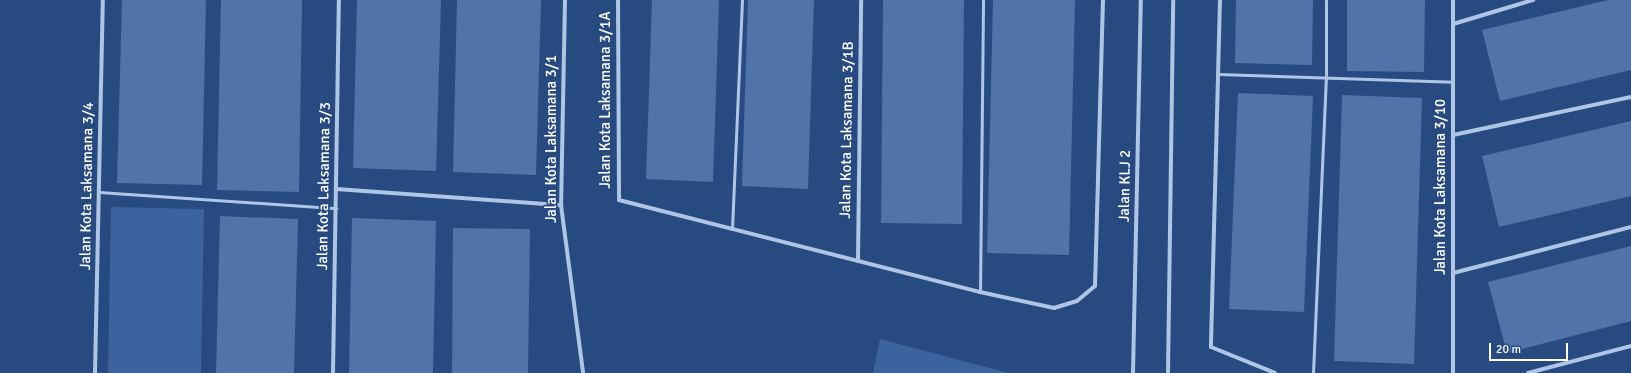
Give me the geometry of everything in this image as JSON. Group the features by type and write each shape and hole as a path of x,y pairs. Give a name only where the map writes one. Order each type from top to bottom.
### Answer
{"street":[{"name":"Jalan Kota Laksamana 3/4","path":"95,373 103,0"},
{"name":"Jalan Kota Laksamana 3/3","path":"333,373 339,0"},
{"name":"Jalan Kota Laksamana 3/1","path":"565,0 561,205 583,373"},
{"name":"Jalan Kota Laksamana 3/1A","path":"618,0 619,200 732,229"},
{"name":"Jalan Kota Laksamana 3/1B","path":"858,261 861,0"},
{"path":"732,229 980,292 1054,308 1077,301 1095,286 1103,0"},
{"name":"Jalan KLJ 2","path":"1133,373 1141,0"},
{"path":"1168,373 1173,0"},
{"path":"1220,0 1211,347 1275,373"},
{"name":"Jalan Kota Laksamana 3/10","path":"1453,0 1453,373"},
{"path":"1453,24 1533,0"},
{"path":"1453,135 1631,97"},
{"path":"336,189 561,205"},
{"path":"1453,273 1631,227"},
{"path":"1528,373 1631,346"}],"lane":[{"path":"732,229 742,0"},
{"path":"980,292 984,0"},
{"path":"1312,373 1326,78 1326,0"},
{"path":"1218,74 1453,82"},
{"path":"99,192 336,208"}],"shaded area":[{"path":"111,207 204,209 201,373 108,373"},
{"path":"880,339 1009,373 873,373"}],"building":[{"path":"122,0 206,0 202,185 117,183"},
{"path":"221,0 302,0 299,192 217,190"},
{"path":"357,0 441,0 436,171 353,168"},
{"path":"457,0 541,0 536,175 453,172"},
{"path":"652,0 719,0 713,182 646,179"},
{"path":"748,0 814,0 808,189 742,186"},
{"path":"883,0 964,0 962,224 881,223"},
{"path":"993,0 1075,0 1069,255 987,253"},
{"path":"1236,0 1313,0 1312,65 1235,63"},
{"path":"1347,0 1425,0 1424,72 1347,71"},
{"path":"1608,0 1631,0 1631,70 1500,101 1482,30"},
{"path":"1238,93 1313,96 1304,312 1229,309"},
{"path":"1342,95 1422,98 1414,364 1334,361"},
{"path":"1631,121 1631,196 1499,227 1482,156"},
{"path":"220,216 298,219 294,373 216,373"},
{"path":"352,218 436,221 433,373 349,373"},
{"path":"453,228 530,229 528,373 452,373"},
{"path":"1631,246 1631,321 1507,353 1488,282"}]}
